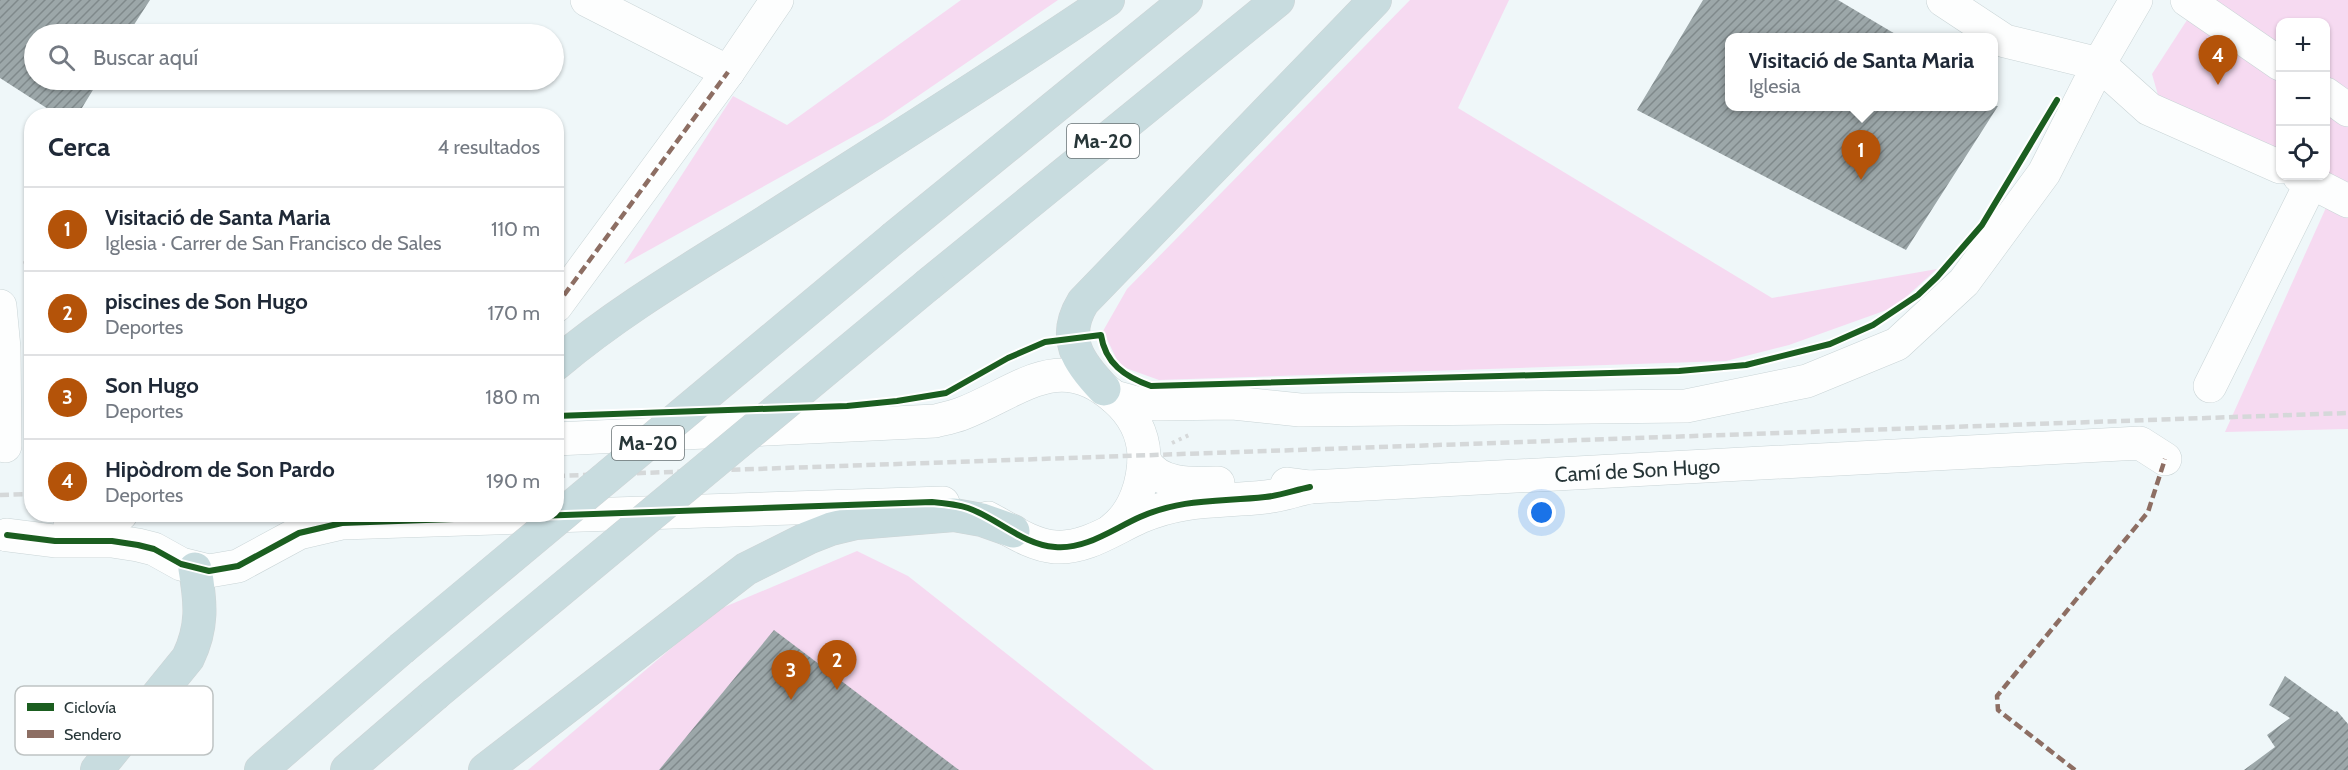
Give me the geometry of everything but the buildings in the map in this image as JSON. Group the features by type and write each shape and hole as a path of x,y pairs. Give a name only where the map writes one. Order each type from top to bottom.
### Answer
{"highway":[{"path":"564,358 615,318 930,117 1108,0"},
{"name":"Ma-20","path":"564,513 895,237 1186,0"},
{"name":"Ma-20","path":"347,770 434,695 929,284 1278,0"},
{"path":"1109,393 1089,373 1076,352 1073,338 1074,321 1083,302 1375,0"},
{"path":"485,770 746,569 808,538 856,523 954,515 982,520 1013,531"},
{"name":"Ma-20","path":"261,770 553,522"},
{"path":"165,686 188,658 196,642 200,615 182,563"},
{"path":"97,770 109,755"}],"street":[{"path":"587,0 728,72"},
{"path":"564,295 728,72 777,0"},
{"path":"1943,0 1993,33"},
{"path":"1107,533 1130,510 1137,494 1143,454 1152,435 1169,423 1179,420 1233,418 1300,410 1686,406 1807,381 1897,344 1964,282 2044,173 2099,64 2136,0"},
{"path":"2187,0 2276,61"},
{"path":"1998,36 2005,41 2099,64 2149,109 2276,165"},
{"path":"2330,97 2348,110"},
{"path":"2210,386 2304,180"},
{"path":"2309,180 2348,201"},
{"path":"0,306 17,446"},
{"path":"564,439 934,421 961,414 1030,380 1054,375 1082,379 1109,393 1136,403 1233,403 1300,410"},
{"path":"1109,393 1132,416 1138,429 1143,454"},
{"name":"Camí de Son Hugo","path":"1143,454 1152,471 1181,483 1265,481 1310,487 2152,451"},
{"path":"564,515 952,503 970,508 1043,546 1057,547 1083,543 1173,505 1193,501 1267,497 1310,487"},
{"path":"4,535 54,526 99,522"},
{"path":"142,522 144,529 155,544 182,563"},
{"path":"4,535 55,541 111,541 138,545 154,549 182,563 208,571 238,566 299,533 342,523 370,522"}],"shaded area":[{"path":"961,0 1058,0 883,120 624,264 733,96 787,125"},
{"path":"1410,0 1509,0 1458,108 1772,298 1937,269 1895,307 1789,345 1726,361 1159,380 1120,366 1103,331 1127,289"},
{"path":"2200,0 2348,0 2348,429 2225,432 2338,181 2330,177 2330,18 2276,18 2276,151 2158,95 2152,74"},
{"path":"857,551 908,576 1154,770 528,770 715,611"}],"railway":[{"path":"564,476 2348,413"},
{"path":"0,495 24,494"}],"marked path":[{"path":"564,295 728,72"},
{"path":"2075,770 1998,710 1997,696 2148,512 2165,459"}],"cycle path":[{"path":"564,416 847,406 897,401 946,393 1008,358 1045,342 1101,335 1107,354 1118,368 1151,386 1679,371 1746,365 1830,344 1873,325 1918,295 1937,277 1982,225 2057,100"},
{"path":"564,515 932,502 968,508 1032,541 1043,545 1066,547 1099,538 1140,517 1171,507 1271,496 1310,487"},
{"path":"7,535 55,541 112,541 138,545 154,549 181,564 209,571 238,566 299,533 342,523 370,522"}],"place":[{"name":"Hipòdrom de Son Pardo","path":"2218,85"},
{"name":"Visitació de Santa Maria","path":"1861,180"},
{"name":"piscines de Son Hugo","path":"837,690"},
{"name":"Son Hugo","path":"791,700"}]}
